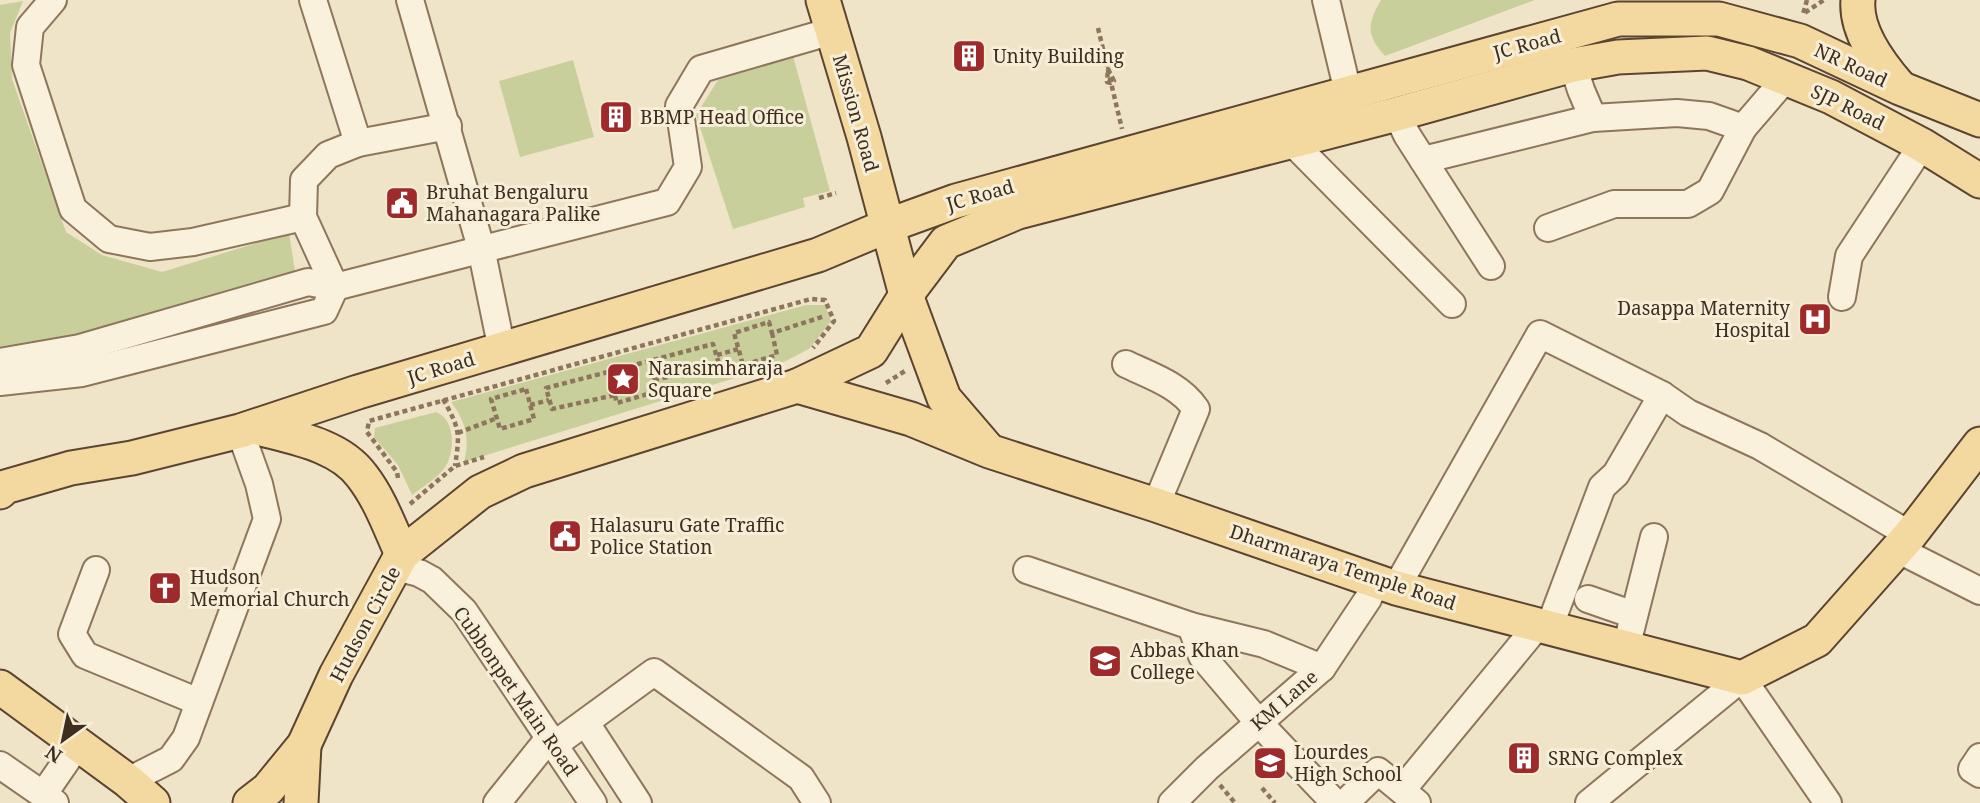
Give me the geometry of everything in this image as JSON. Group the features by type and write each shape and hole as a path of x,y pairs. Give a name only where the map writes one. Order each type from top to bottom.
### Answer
{"main road":[{"path":"1697,54 1706,13 1748,0"},
{"path":"1858,0 1858,19 1870,45 1882,66 1900,88"},
{"name":"JC Road","path":"247,429 358,392 818,255 956,201 1618,19 1706,13"},
{"name":"NR Road","path":"1706,13 1800,41 1900,88 1980,120"},
{"name":"Mission Road","path":"827,15 906,295"},
{"name":"JC Road","path":"399,560 480,492 524,471 797,386 871,351 906,295 946,242 1017,212 1398,114 1573,65 1618,57 1697,54"},
{"name":"SJP Road","path":"1697,54 1748,63 1831,97 1922,145 1980,181"},
{"path":"906,295 944,398 989,451"},
{"name":"Dharmaraya Temple Road","path":"797,386 911,419 989,451 1156,505 1386,585 1742,678"},
{"name":"Hudson Circle","path":"1,487 71,468 132,458 247,429 308,442 343,458 361,474 376,498 399,560 336,675 304,745 268,789 250,803"},
{"path":"1742,678 1817,640 1903,542 1980,444"},
{"path":"0,687 128,780 153,803"},
{"path":"301,803 304,745"}],"street":[{"path":"53,0 30,27 26,65 74,209 109,239 150,247 193,242 303,217"},
{"path":"313,0 358,143"},
{"path":"410,0 481,248 502,350"},
{"path":"1326,0 1348,92"},
{"path":"0,382 82,373 329,299 481,248 667,202 688,167 679,106 701,69 827,15"},
{"path":"1573,65 1593,118"},
{"path":"1548,228 1614,204 1688,204 1710,191 1743,128 1786,78"},
{"path":"1423,160 1593,118 1677,113 1709,116 1743,128"},
{"path":"1398,114 1407,135 1491,266"},
{"path":"329,299 303,217 304,180 328,155 358,143 448,126"},
{"path":"1291,141 1452,304"},
{"path":"1842,297 1849,256 1922,145"},
{"path":"0,362 80,348 307,282 329,299"},
{"name":"KM Lane","path":"1172,803 1322,668 1368,599 1386,585 1540,334 1662,395"},
{"path":"1126,365 1171,385 1190,400 1196,409 1156,505"},
{"path":"1345,803 1378,771 1409,797 1544,626 1602,487 1616,474 1662,395 1688,413 1760,446 1980,591"},
{"path":"128,780 171,759 186,738 267,519 247,429"},
{"path":"1626,648 1654,537"},
{"name":"Cubbonpet Main Road","path":"399,560 432,580 464,611 593,803"},
{"path":"96,570 72,634 85,655 199,702"},
{"path":"1027,570 1191,626 1264,644 1322,668"},
{"path":"1588,599 1634,615"},
{"path":"1191,626 1202,656 1259,723 1335,803"},
{"path":"497,803 552,741 586,723 654,672 801,778 817,803"},
{"path":"1589,803 1742,678 1828,803"},
{"path":"586,723 638,803"},
{"path":"0,765 49,799 78,744"}],"path":[{"path":"1807,0 1803,14 1824,0"},
{"path":"1098,28 1123,134"},
{"path":"819,198 836,193"},
{"path":"400,483 397,472 368,432 369,421 811,299 825,300 834,321 811,350"},
{"path":"772,333 825,316"},
{"path":"769,322 777,355 743,365 738,349 734,333 769,322"},
{"path":"615,395 552,409 546,388 713,344 719,364 655,380"},
{"path":"717,355 738,349"},
{"path":"608,372 617,403 659,391 650,361"},
{"path":"876,390 915,365"},
{"path":"526,389 530,405 534,419 500,429 491,399 526,389"},
{"path":"443,399 455,420 460,442 455,466"},
{"path":"530,405 549,400"},
{"path":"457,433 497,418"},
{"path":"405,506 413,503 455,466 495,454"},
{"path":"1220,785 1235,803"},
{"path":"1262,788 1275,803"}],"green space":[{"path":"1381,0 1535,0 1385,56 1374,42 1371,29 1373,16"},
{"path":"23,1 10,33 12,79 66,232 102,255 162,272 289,233 295,271 99,330 0,350 0,5"},
{"path":"793,56 830,191 803,198 805,207 733,229 696,115 718,80"},
{"path":"573,60 594,137 520,157 499,81"},
{"path":"806,305 825,305 831,321 809,349 780,364 464,462 467,445 465,430 451,402"},
{"path":"436,412 443,416 450,429 450,456 440,474 412,495 398,465 374,437 375,428"}],"place":[{"name":"Unity Building","path":"969,56"},
{"name":"BBMP Head Office","path":"616,117"},
{"name":"Bruhat Bengaluru Mahanagara Palike","path":"402,203"},
{"name":"Dasappa Maternity Hospital","path":"1815,319"},
{"name":"Narasimharaja Square","path":"623,379"},
{"name":"Halasuru Gate Traffic Police Station","path":"565,536"},
{"name":"Hudson Memorial Church","path":"165,588"},
{"name":"Abbas Khan College","path":"1105,661"},
{"name":"SRNG Complex","path":"1524,758"},
{"name":"Lourdes High School","path":"1270,763"}]}
